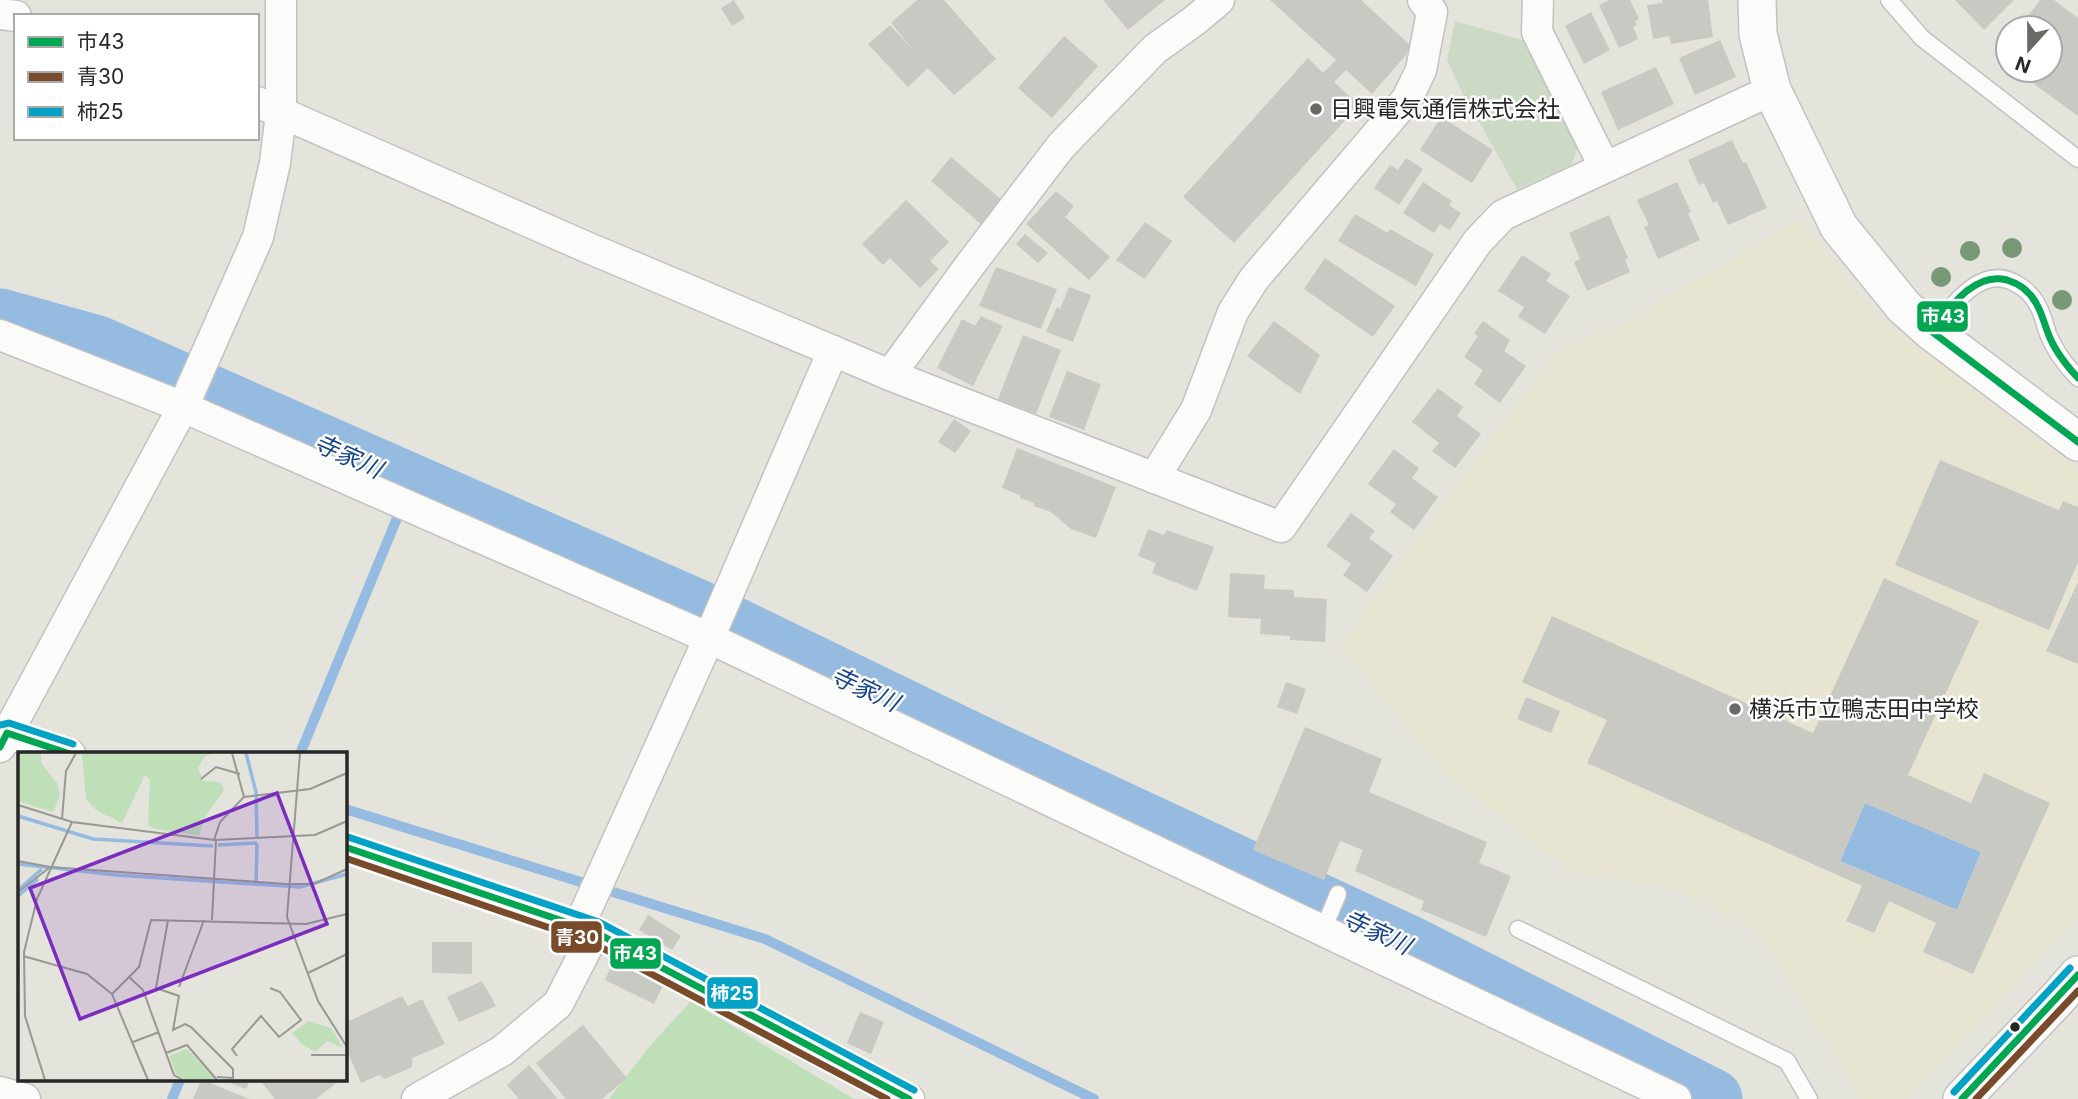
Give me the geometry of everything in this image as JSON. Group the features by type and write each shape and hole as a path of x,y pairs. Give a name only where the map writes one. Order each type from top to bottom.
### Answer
{"street":[{"path":"62,752 2,737 183,407 257,237 275,163 269,108 281,0"},
{"path":"890,375 1061,146 1155,49 1194,22 1219,0"},
{"path":"1154,478 1196,410 1233,312 1254,279 1407,99 1421,70 1432,12 1423,0"},
{"path":"1538,0 1538,32 1604,166"},
{"path":"1757,0 1758,34 1772,90 1839,227 1904,307 1931,331 2078,442"},
{"path":"269,108 890,375 1281,527 1478,241 1503,215 1772,90"},
{"path":"0,335 183,407 709,638 1325,925 1676,1099"},
{"path":"417,1099 502,1051 558,1004 709,638 833,351"},
{"path":"346,847 587,929 909,1099"},
{"path":"1962,1099 2078,975"},
{"path":"0,1092 25,1099"}],"lane":[{"path":"1889,0 1922,38 2078,159"},
{"path":"1931,331 1960,297 1985,279 2004,278 2026,288 2040,309 2048,335 2062,361 2078,378"},
{"path":"1325,925 1336,898"},
{"path":"1518,929 1787,1061 1809,1099"}],"shaded area":[{"name":"横浜市立鴨志田中学校","path":"1799,220 1878,316 2078,469 2078,916 1908,1099 1861,1099 1759,932 1676,890 1568,870 1445,773 1340,646 1555,352 1627,320"}],"green space":[{"path":"1455,21 1522,40 1579,146 1571,165 1517,189 1447,60"},
{"path":"691,1001 854,1099 609,1099 649,1047"}],"water":[{"path":"1865,803 1981,852 1957,910 1840,861"}],"building":[{"path":"734,0 745,18 732,26 721,8"},
{"path":"917,0 944,0 996,59 954,95 928,68 908,87 868,44 890,25 916,53 891,23"},
{"path":"1103,0 1165,0 1128,30"},
{"path":"1270,0 1361,0 1410,45 1406,55 1372,94 1346,70 1334,82 1359,105 1234,243 1183,197 1308,58 1323,73 1336,60"},
{"path":"1609,0 1630,0 1639,19 1633,27 1638,39 1619,48 1599,5"},
{"path":"1662,0 1708,0 1713,37 1671,44 1669,36 1653,39 1647,5 1663,3"},
{"path":"1955,0 2014,0 2000,14 1994,14 1994,20 1984,30"},
{"path":"2040,0 2054,0 2078,18 2078,116 2034,84 2064,84 2064,14 2030,14"},
{"path":"1591,12 1610,50 1584,64 1565,26"},
{"path":"1064,36 1098,66 1052,118 1018,88"},
{"path":"1720,40 1736,77 1695,95 1679,58"},
{"path":"1656,67 1674,104 1618,130 1601,92"},
{"path":"1441,117 1493,150 1472,183 1420,150"},
{"path":"1732,140 1743,163 1746,162 1767,208 1728,225 1717,201 1713,203 1704,183 1699,185 1688,160"},
{"path":"951,157 1003,201 982,225 931,181"},
{"path":"1406,158 1423,169 1399,205 1374,188 1390,165 1398,170"},
{"path":"1423,182 1452,201 1449,205 1461,213 1450,230 1440,224 1434,233 1403,213"},
{"path":"1677,182 1700,240 1658,259 1644,227 1649,225 1637,200"},
{"path":"1056,191 1074,206 1065,217 1110,257 1089,280 1026,224"},
{"path":"906,200 949,242 930,261 939,269 920,288 890,258 883,265 862,244"},
{"path":"1355,214 1388,233 1390,229 1434,254 1416,286 1338,241"},
{"path":"1609,215 1628,258 1625,260 1630,272 1587,291 1574,262 1580,259 1569,233"},
{"path":"1145,222 1172,241 1145,279 1116,260"},
{"path":"1025,234 1048,253 1038,263 1016,244"},
{"path":"1522,255 1551,274 1546,281 1570,296 1545,334 1518,317 1524,307 1498,291"},
{"path":"1325,258 1395,306 1373,337 1304,289"},
{"path":"996,267 1057,289 1041,329 979,306"},
{"path":"1069,287 1091,295 1073,342 1046,332"},
{"path":"981,316 1003,326 973,386 937,368 962,319 975,326"},
{"path":"1274,321 1320,355 1300,394 1247,356"},
{"path":"1483,321 1510,340 1504,351 1526,366 1500,403 1474,384 1483,370 1464,357 1478,336 1474,333"},
{"path":"1023,335 1061,350 1036,414 998,399"},
{"path":"1067,371 1101,384 1084,430 1049,417"},
{"path":"1438,388 1463,407 1457,416 1481,434 1455,468 1432,451 1439,443 1412,422"},
{"path":"954,419 971,431 955,453 938,442"},
{"path":"1017,448 1116,487 1096,538 1071,529 1051,512 1002,488"},
{"path":"1394,449 1419,468 1412,478 1438,497 1414,530 1390,512 1396,504 1368,484"},
{"path":"1940,460 2059,510 2063,501 2078,507 2078,562 2049,630 1895,565"},
{"path":"1351,513 1375,531 1369,538 1393,556 1367,592 1343,575 1351,564 1326,546"},
{"path":"1148,529 1164,535 1167,530 1214,547 1197,591 1152,573 1156,563 1138,556"},
{"path":"1230,573 1265,575 1264,589 1294,590 1294,597 1327,599 1325,642 1290,640 1290,636 1260,634 1261,619 1228,617"},
{"path":"1884,578 1979,621 1908,775 1971,803 1984,773 2050,803 1973,974 1923,952 1936,923 1889,901 1874,933 1846,921 1862,886 1587,763 1607,720 1522,682 1552,616 1813,733","holes":["1865,803 1981,852 1957,910 1840,861"]},
{"path":"2078,582 2078,664 2046,651"},
{"path":"1286,682 1306,689 1297,714 1277,707"},
{"path":"1526,697 1560,711 1551,733 1517,719"},
{"path":"1305,727 1382,759 1369,792 1487,842 1479,863 1511,876 1486,937 1421,910 1424,901 1355,871 1363,850 1340,841 1324,880 1253,850"},
{"path":"648,915 681,936 672,950 639,930"},
{"path":"432,942 472,942 472,974 432,973"},
{"path":"613,962 663,985 654,1004 605,980"},
{"path":"482,981 496,1006 459,1022 447,997"},
{"path":"402,996 408,1006 422,999 445,1044 412,1058 412,1067 385,1079 379,1075 361,1083 346,1048 346,1023"},
{"path":"860,1012 884,1022 871,1054 847,1043"},
{"path":"583,1025 627,1078 602,1099 566,1099 536,1063"},
{"path":"529,1065 558,1099 519,1099 507,1085"},
{"path":"200,1082 208,1082 249,1099 193,1099"},
{"path":"227,1082 249,1082 246,1089"},
{"path":"262,1082 335,1084 316,1099 275,1099"}],"waterway":[{"name":"寺家川","path":"0,319 97,346 700,611 970,742 1411,947 1712,1099"},
{"path":"301,752 411,484"},
{"path":"346,809 765,939 1094,1099"},
{"path":"172,1099 179,1082"}],"transit line":[{"name":"市43","path":"2078,378 2054,345 2034,299 2020,286 2007,280 1995,279 1973,286 1954,303 1931,331 2078,442"},
{"name":"柿25","path":"0,725 9,723 73,744"},
{"name":"市43","path":"0,747 7,733 64,752"},
{"name":"柿25","path":"348,837 599,922 914,1090"},
{"name":"市43","path":"346,847 595,932 909,1099"},
{"name":"青30","path":"346,858 591,942 887,1099"},
{"name":"柿25","path":"1954,1092 2070,968"},
{"name":"市43","path":"1962,1099 2078,975"},
{"name":"青30","path":"1976,1099 2078,991"}],"place":[{"name":"日興電気通信株式会社","path":"1316,109"},
{"name":"横浜市立鴨志田中学校","path":"1735,709"}]}
